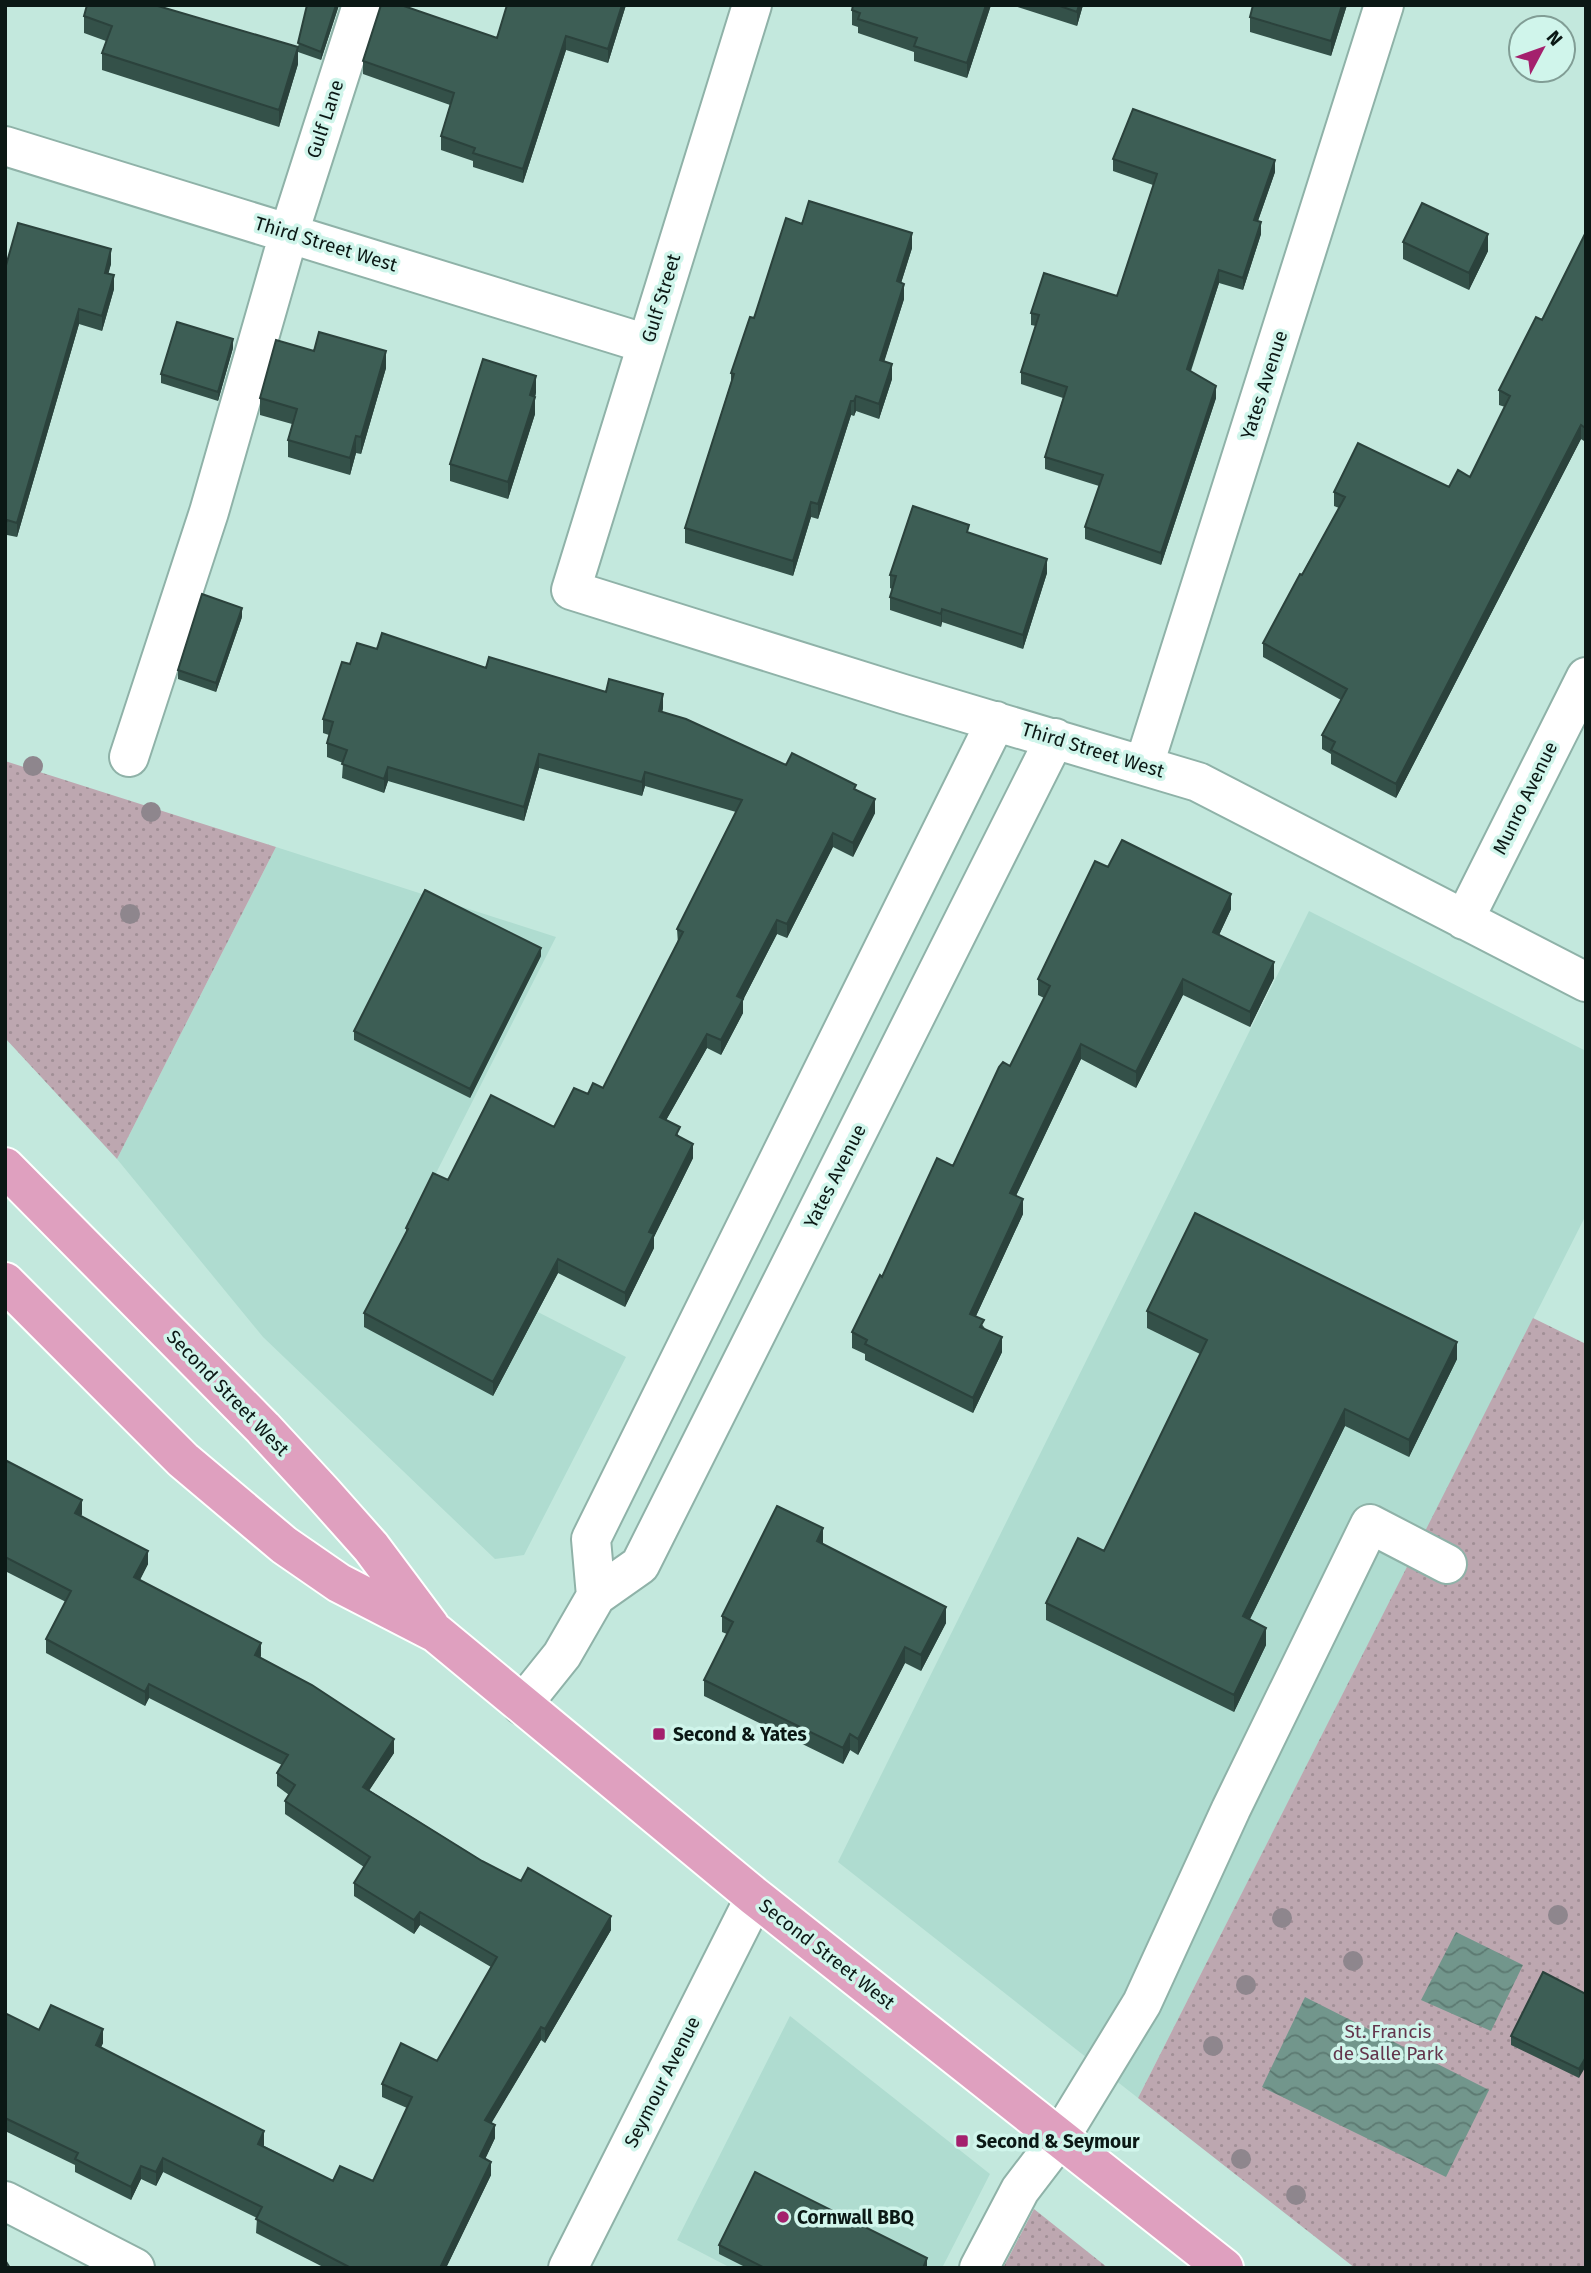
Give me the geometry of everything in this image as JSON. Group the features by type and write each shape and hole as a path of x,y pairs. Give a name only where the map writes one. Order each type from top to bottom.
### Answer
{"main road":[{"name":"Second Street West","path":"5,1167 263,1428 371,1547 436,1633"},
{"name":"Second Street West","path":"5,1282 183,1460 284,1545 339,1583 436,1633 755,1897 1224,2268"}],"street":[{"name":"Gulf Lane","path":"130,757 209,512 289,233 362,5"},
{"name":"Gulf Street","path":"572,590 752,5"},
{"name":"Yates Avenue","path":"1144,765 1384,5"},
{"name":"Third Street West","path":"5,145 647,344"},
{"name":"Third Street West","path":"572,590 1198,782 1586,982"},
{"name":"Munro Avenue","path":"1464,920 1586,677"},
{"path":"596,1596 591,1539 996,721"},
{"name":"Yates Avenue","path":"522,1705 562,1656 596,1596 640,1565 1055,738"},
{"path":"883,951 936,976"},
{"path":"726,1266 778,1290"},
{"path":"979,2268 1020,2190 1059,2139 1142,2003 1231,1809 1370,1524 1447,1564"},
{"name":"Seymour Avenue","path":"568,2268 755,1897"},
{"path":"5,2201 135,2268"}],"shaded area":[{"path":"276,847 556,937 401,1242 626,1357 524,1555 495,1559 263,1337 117,1159"},
{"path":"1309,911 1586,1051 1586,1215 1138,2098 838,1862"},
{"path":"790,2016 990,2174 942,2268 731,2268 677,2240"}],"green space":[{"path":"5,761 276,847 117,1159 5,1038"},
{"name":"St. Francis de Salle Park","path":"1533,1318 1586,1344 1586,2268 1355,2268 1138,2098"},
{"path":"1034,2209 1108,2268 1003,2268"}],"water":[{"path":"1456,1932 1523,1965 1491,2031 1421,2000"},
{"path":"1305,1997 1489,2090 1446,2177 1262,2087"}],"building":[{"path":"87,5 159,5 298,47 279,110 102,53 112,26 84,16"},
{"path":"307,5 336,5 321,52 298,43"},
{"path":"381,5 401,5 497,38 507,5 622,5 608,49 566,36 523,169 473,153 475,148 441,136 454,93 363,61"},
{"path":"853,5 986,5 967,63 914,46 917,38 858,19 860,13 852,10"},
{"path":"1057,5 1079,5 1077,12"},
{"path":"1253,5 1342,5 1331,41 1250,17"},
{"path":"1133,109 1275,160 1254,220 1261,222 1243,278 1219,270 1187,369 1216,386 1161,553 1085,527 1103,475 1045,457 1067,387 1021,372 1039,315 1031,313 1044,273 1117,296 1157,174 1113,159"},
{"path":"809,201 912,233 897,281 904,284 880,360 892,364 879,404 856,396 854,401 851,401 818,504 811,502 793,561 685,528 734,374 731,373 750,317 754,318 786,218 802,224"},
{"path":"1422,203 1488,234 1469,273 1403,242"},
{"path":"18,223 111,249 105,273 114,275 102,316 79,309 17,523 7,520 5,526 5,269"},
{"path":"1586,232 1586,425 1581,425 1396,784 1331,750 1335,742 1322,735 1347,689 1263,643 1345,497 1334,492 1358,443 1449,487 1458,470 1470,477 1510,396 1499,390 1536,317 1542,320"},
{"path":"177,322 233,339 218,392 161,374"},
{"path":"319,332 386,351 361,437 356,436 350,458 288,440 297,409 260,398 276,340 314,351"},
{"path":"483,359 536,376 530,395 535,397 508,482 450,464"},
{"path":"913,506 969,525 967,532 1047,559 1023,635 942,609 941,614 890,597 896,576 890,575"},
{"path":"202,594 242,608 216,683 178,670"},
{"path":"382,633 486,668 489,657 606,692 609,679 663,694 659,711 686,719 786,765 792,753 856,785 854,789 875,799 853,843 833,833 787,924 777,920 737,996 743,999 721,1040 707,1034 660,1117 680,1127 676,1135 693,1144 649,1232 654,1234 625,1293 558,1259 493,1382 364,1313 408,1229 406,1228 433,1173 448,1180 491,1095 554,1127 574,1088 588,1094 593,1083 603,1088 683,932 677,929 742,800 645,772 642,782 539,754 524,807 388,767 384,779 342,764 347,750 327,743 333,722 323,719 342,662 350,664 357,643 377,649"},
{"path":"1122,840 1231,894 1213,932 1274,962 1250,1012 1183,979 1136,1072 1081,1044 1010,1193 1023,1199 970,1314 984,1320 980,1327 1002,1337 973,1398 865,1344 867,1340 852,1332 880,1275 882,1277 937,1158 953,1166 999,1067 1003,1062 1010,1066 1050,986 1038,979 1095,861 1108,867"},
{"path":"425,890 541,948 470,1089 354,1031"},
{"path":"1195,1213 1457,1342 1409,1440 1345,1409 1243,1616 1266,1628 1234,1695 1046,1603 1078,1538 1104,1551 1207,1340 1147,1311"},
{"path":"5,1460 82,1500 75,1513 148,1551 134,1577 261,1643 255,1655 312,1685 394,1739 363,1787 482,1861 521,1881 528,1868 611,1916 545,2029 541,2027 485,2120 495,2125 480,2156 491,2162 440,2268 351,2268 256,2219 262,2207 163,2158 156,2172 141,2166 131,2187 75,2159 78,2153 5,2118 5,2013 39,2030 51,2005 103,2029 96,2045 264,2131 258,2144 333,2181 340,2166 373,2181 412,2097 382,2084 401,2043 437,2061 497,1957 420,1912 414,1920 354,1883 370,1857 285,1801 295,1785 277,1773 288,1755 149,1684 145,1692 46,1639 71,1591 5,1557"},
{"path":"777,1506 823,1528 817,1541 946,1607 921,1655 905,1647 858,1739 850,1734 843,1748 704,1680 733,1622 722,1616"},
{"path":"1543,1972 1586,1994 1586,2057 1579,2069 1511,2036"},
{"name":"Cornwall BBQ","path":"755,2172 927,2258 923,2268 765,2268 719,2245"}],"place":[{"name":"Second & Yates","path":"659,1734"},
{"name":"Second & Seymour","path":"962,2141"},
{"name":"Cornwall BBQ","path":"783,2217"}]}
